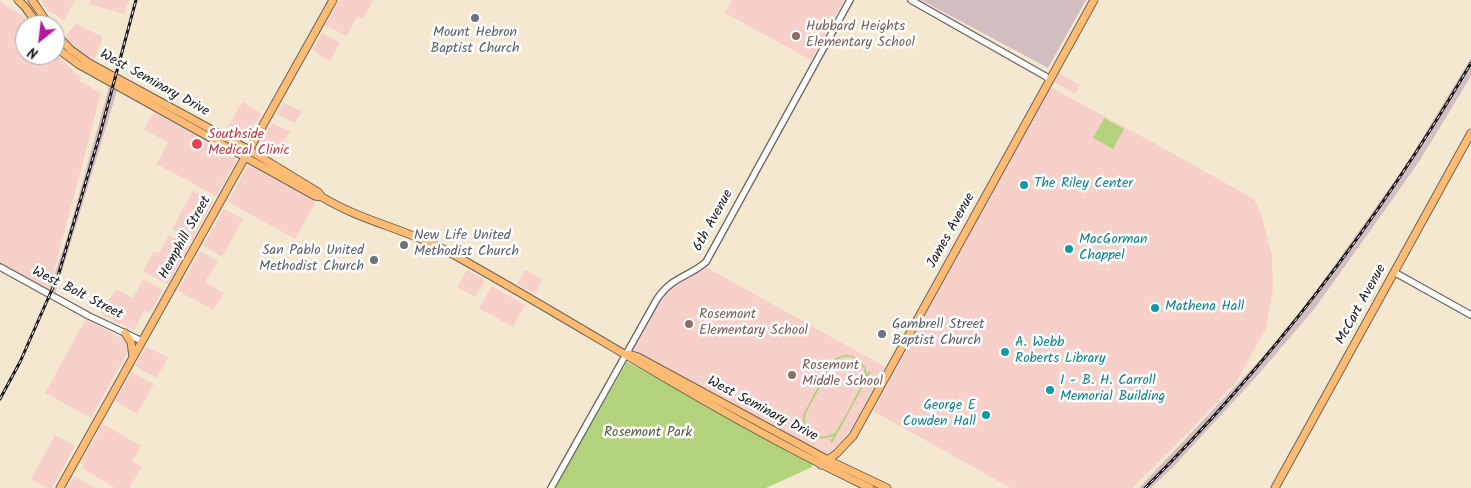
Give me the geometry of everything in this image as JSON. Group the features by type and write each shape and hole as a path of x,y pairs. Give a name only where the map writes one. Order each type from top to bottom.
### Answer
{"main road":[{"path":"18,0 31,15"},
{"path":"32,0 42,15"},
{"name":"Hemphill Street","path":"60,488 333,0"},
{"name":"James Avenue","path":"821,464 846,446 853,436 1094,0"},
{"name":"West Seminary Drive","path":"65,44 89,63 186,115 315,196 322,197 362,217 433,244 626,354 638,357 699,394 773,434 887,488"},
{"name":"West Seminary Drive","path":"65,54 78,64 180,121 248,154"},
{"path":"180,121 186,115"},
{"name":"McCart Avenue","path":"1275,488 1471,133"},
{"path":"126,333 131,342 133,357"},
{"name":"West Seminary Drive","path":"773,434 821,464 870,488"}],"street":[{"name":"6th Avenue","path":"551,488 664,289 676,279 700,268 706,262 850,0"},
{"path":"911,0 1050,80"},
{"name":"West Bolt Street","path":"0,267 57,299 142,341"},
{"path":"1394,272 1471,314"}],"shaded area":[{"path":"41,0 75,0 65,18 65,15 56,15 47,10"},
{"path":"91,0 129,0 124,14 89,4"},
{"path":"340,0 373,1 363,19 357,17 346,36 325,25"},
{"name":"Hubbard Heights Elementary School","path":"732,0 844,0 811,60 725,13"},
{"path":"921,0 1086,0 1048,68"},
{"path":"0,2 21,15 15,15 15,65 65,65 65,63 81,78 80,81 101,93 49,290 0,264"},
{"path":"76,24 103,37 94,60 80,51 65,36"},
{"path":"322,33 340,43 330,61 312,50"},
{"path":"1471,58 1471,76 1420,160 1315,308 1257,376 1175,465 1151,488 1139,488 1260,360 1303,309 1406,165"},
{"path":"1059,73 1080,85 1075,94 1054,82"},
{"path":"109,87 117,91 54,293 49,290 67,238"},
{"path":"1050,87 1254,199 1261,214 1272,256 1273,289 1266,328 1237,381 1132,488 1011,488 873,411"},
{"path":"242,102 261,113 244,143 225,132"},
{"path":"283,102 302,112 294,123 277,114"},
{"path":"154,112 235,157 236,161 216,196 157,164 168,143 144,129"},
{"path":"272,123 290,132 275,157 272,158 258,147"},
{"path":"247,166 314,201 315,203 295,239 228,202"},
{"path":"193,191 213,202 192,240 172,229"},
{"path":"224,209 243,219 222,257 203,245"},
{"path":"169,235 189,246 168,284 143,271 154,251 159,253"},
{"path":"200,251 218,261 205,282 224,293 213,310 178,291"},
{"name":"Rosemont Middle School","path":"706,267 885,367 854,424 838,445 826,454 633,349 661,298 669,288 678,281"},
{"path":"467,270 485,280 475,297 457,287"},
{"path":"525,270 543,280 535,294 517,284"},
{"path":"143,279 163,290 150,313 144,311 134,330 101,315 116,289 133,298"},
{"path":"492,286 525,305 513,327 479,308"},
{"path":"86,319 127,341 130,348 91,418 45,393"},
{"path":"146,347 169,357 156,378 135,366"},
{"path":"132,372 154,384 137,414 115,401"},
{"path":"103,424 141,446 132,461 142,467 129,488 115,488 82,468 84,465 80,463"},
{"path":"55,435 75,446 52,488 47,488 31,479"},
{"path":"74,476 95,488 67,488"}],"green space":[{"path":"1104,118 1124,129 1113,149 1093,138"},
{"path":"844,355 853,356 860,360 867,374 869,371 871,372 832,443 830,442 833,436 821,438 812,435 805,427 803,415 831,362","holes":["842,357 860,362 864,370 864,380 835,432 826,436 815,435 806,425 806,413 833,363"]},
{"name":"Rosemont Park","path":"627,362 812,462 812,467 766,488 554,488"}],"railway":[{"path":"0,399 20,362 58,276 100,134 136,0"},
{"path":"1145,488 1237,390 1281,339 1322,286 1399,178 1471,63"}],"place":[{"name":"Mount Hebron Baptist Church","path":"475,18"},
{"name":"Hubbard Heights Elementary School","path":"796,36"},
{"name":"Southside Medical Clinic","path":"197,144"},
{"name":"The Riley Center","path":"1024,185"},
{"name":"New Life United Methodist Church","path":"404,245"},
{"name":"MacGorman Chappel","path":"1069,249"},
{"name":"San Pablo United Methodist Church","path":"374,260"},
{"name":"Mathena Hall","path":"1155,308"},
{"name":"Rosemont Elementary School","path":"689,324"},
{"name":"Gambrell Street Baptist Church","path":"882,334"},
{"name":"A. Webb Roberts Library","path":"1005,352"},
{"name":"Rosemont Middle School","path":"792,375"},
{"name":"1 - B. H. Carroll Memorial Building","path":"1050,390"},
{"name":"George E Cowden Hall","path":"986,415"}]}
